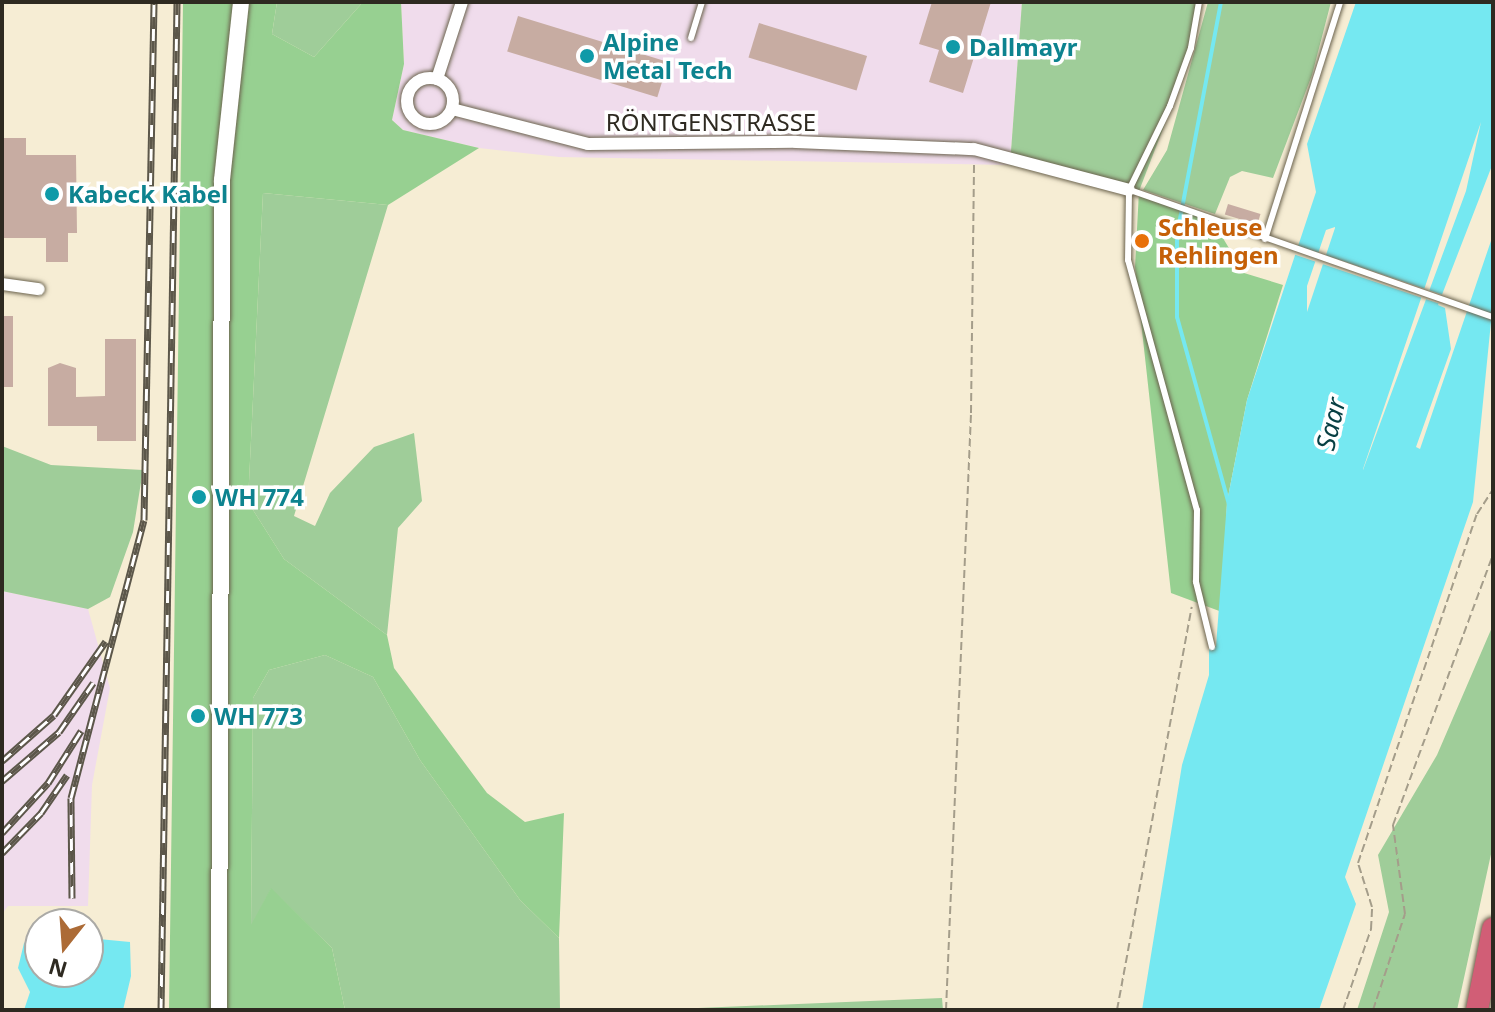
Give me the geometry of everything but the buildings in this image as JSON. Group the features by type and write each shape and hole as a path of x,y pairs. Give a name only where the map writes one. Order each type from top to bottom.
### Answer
{"highway":[{"path":"1477,1010 1493,929"}],"main road":[{"path":"219,1010 222,180 241,2"}],"street":[{"path":"437,79 462,2"},
{"path":"437,79 452,94 452,109 443,121 428,125 409,112 407,97 415,83 437,79"},
{"name":"RÖNTGENSTRASSE","path":"452,109 588,144 796,142 974,149 1129,190"},
{"path":"2,284 39,289"}],"lane":[{"path":"691,38 702,2"},
{"path":"1199,2 1191,48 1175,91 1129,190 1128,260 1166,411 1197,510 1196,582 1212,647"},
{"path":"1265,239 1340,2"},
{"path":"1129,190 1493,317"}],"path":[{"path":"946,1010 971,413 974,149"},
{"path":"1343,1010 1371,929 1372,907 1358,863 1477,514 1493,489"},
{"path":"1373,1010 1405,914 1393,825 1493,554"},
{"path":"1117,1010 1196,582"}],"shaded area":[{"path":"401,2 1022,2 1010,165 559,157 479,148 403,130 392,120 404,64"},
{"path":"2,591 88,609 110,688 92,785 88,906 8,906 2,914"}],"green space":[{"path":"183,2 277,2 272,34 314,57 363,2 401,2 404,64 392,120 403,130 479,148 388,205 263,193 248,502 284,559 387,635 394,668 487,793 525,822 564,813 559,938 520,900 420,760 373,677 325,655 269,670 253,698 251,925 271,888 332,948 345,1010 169,1010"},
{"path":"277,2 363,2 314,57 272,34"},
{"path":"1022,2 1198,2 1193,51 1139,191 1010,165"},
{"path":"1208,2 1331,2 1312,75 1273,178 1242,171 1230,177 1215,214 1143,190 1167,150"},
{"path":"1139,191 1209,215 1244,273 1283,285 1247,400 1227,502 1222,612 1171,593 1135,267"},
{"path":"263,193 388,205 294,516 315,526 330,493 374,447 414,433 422,501 398,528 387,635 284,559 248,502"},
{"path":"2,446 51,465 143,470 133,532 110,597 88,609 2,591"},
{"path":"1493,625 1493,845 1457,1010 1357,1010 1389,912 1378,855 1437,755"},
{"path":"325,655 373,677 420,760 520,900 559,938 560,1010 345,1010 332,948 271,889 251,927 253,698 269,670"},
{"path":"942,998 943,1010 650,1010"}],"water":[{"name":"Saar","path":"1356,2 1493,2 1493,163 1438,305 1445,308 1451,349 1416,447 1420,449 1493,235 1493,302 1473,502 1345,877 1356,904 1319,1010 1142,1010 1182,765 1209,675 1209,649 1216,646 1227,502 1247,400 1316,192 1307,144","holes":["1481,122 1466,191 1363,470 1363,469","1335,228 1307,312 1307,286 1326,230"]},
{"path":"104,940 130,942 131,976 123,1010 24,1010 30,992 28,988 104,988"},
{"path":"24,943 24,980 18,968"}],"pier":[{"path":"1293,244 1446,296 1443,303 1449,307 1290,253"}],"waterway":[{"path":"1221,2 1177,235 1177,317 1229,504"}],"railway":[{"path":"72,898 71,798 144,520 154,2"},
{"path":"161,1010 177,2"},
{"path":"2,761 54,715 106,641"},
{"path":"2,781 59,732 93,683"},
{"path":"2,833 48,783 81,731"},
{"path":"2,853 41,813 67,775"}],"place":[{"name":"Dallmayr","path":"953,47"},
{"name":"Alpine Metal Tech","path":"587,56"},
{"name":"Kabeck Kabel","path":"52,194"},
{"name":"Schleuse Rehlingen","path":"1142,241"},
{"name":"WH 774","path":"199,497"},
{"name":"WH 773","path":"198,716"}]}
